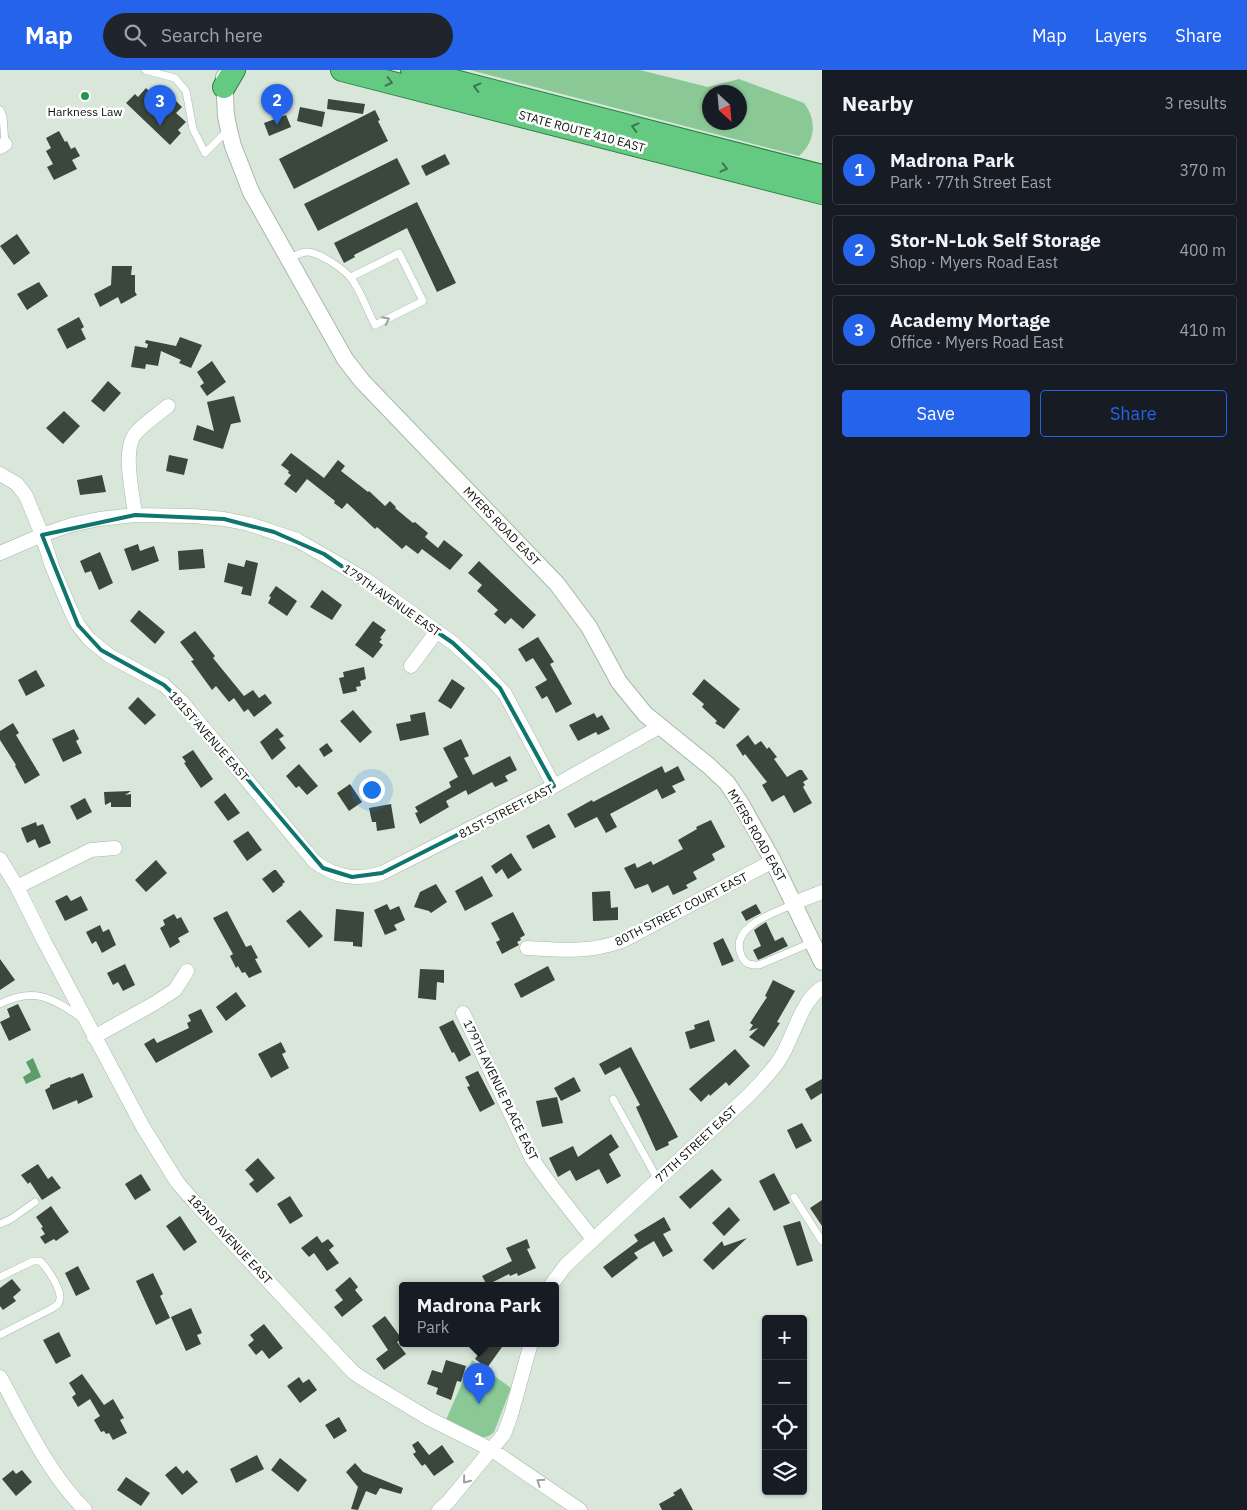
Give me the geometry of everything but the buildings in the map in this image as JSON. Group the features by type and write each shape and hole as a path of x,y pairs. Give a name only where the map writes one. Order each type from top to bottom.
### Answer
{"highway":[{"name":"STATE ROUTE 410 EAST","path":"342,70 822,193"},
{"name":"STATE ROUTE 410 EAST","path":"412,70 441,74 822,176"}],"street":[{"name":"MYERS ROAD EAST","path":"227,76 226,116 233,146 251,192 328,331 351,366 362,381 557,584 590,627 619,682 645,714 727,783 773,861 822,962"},
{"path":"135,515 128,452 131,441 146,423 168,406"},
{"name":"181ST AVENUE EAST","path":"0,474 17,484 26,496 52,566 71,610 89,639 110,656 153,678 170,691 201,724 314,861 323,868 345,876"},
{"name":"179TH AVENUE EAST","path":"0,553 71,525 99,519 135,515 194,516 224,519 250,524 297,540 365,579 453,643 500,688 554,786"},
{"path":"411,666 437,631"},
{"name":"81ST STREET EAST","path":"345,876 366,877 382,873 554,786 661,726"},
{"path":"17,887 91,850 115,848"},
{"name":"182ND AVENUE EAST","path":"0,859 17,887 85,1020 143,1127 176,1182 353,1372 428,1418 492,1450 580,1510"},
{"name":"80TH STREET COURT EAST","path":"527,948 569,950 602,948 622,941 773,861"},
{"path":"794,904 822,892"},
{"path":"94,1037 175,990 187,971"},
{"name":"77TH STREET EAST","path":"553,1282 566,1265 593,1239 749,1095 782,1056 809,1000 816,991 822,988"},
{"name":"179TH AVENUE PLACE EAST","path":"463,1012 532,1159 593,1239"},
{"path":"439,1510 504,1434 530,1347"},
{"path":"0,1377 41,1450 65,1486 85,1510"}],"lane":[{"path":"145,70 175,78 186,91 193,129 205,153 229,130"},
{"path":"0,110 3,116 2,145"},
{"path":"289,259 304,252 312,252 328,260 351,277 375,325 423,301 399,253 351,277"},
{"path":"794,904 752,924 743,933 740,953 744,960 752,965 759,965 812,942"},
{"path":"0,1004 26,994 42,996 61,1004 85,1020"},
{"path":"613,1099 658,1180"},
{"path":"794,1197 822,1241"},
{"path":"0,1224 11,1219 35,1202"},
{"path":"0,1277 33,1261 40,1261 47,1268 60,1298 58,1304 52,1309 0,1335"}],"highlighted area":[{"path":"135,515 224,519 274,532 324,554 453,643 500,688 554,786 382,873 352,877 323,868 182,702 164,685 101,650 78,625 42,535"}],"shaded area":[{"path":"470,70 640,70 702,86 702,130 747,130 747,85 716,85 739,79 804,103 813,123 809,144 799,156"},
{"path":"33,1058 41,1077 26,1084 23,1077 31,1072 26,1062"},
{"path":"472,1360 511,1388 494,1432 484,1437 477,1437 446,1420"}],"place":[{"name":"Harkness Law","path":"85,96"},
{"name":"Stor-N-Lok Self Storage","path":"277,125"},
{"name":"Academy Mortage","path":"160,126"},
{"name":"Madrona Park","path":"479,1404"}]}
